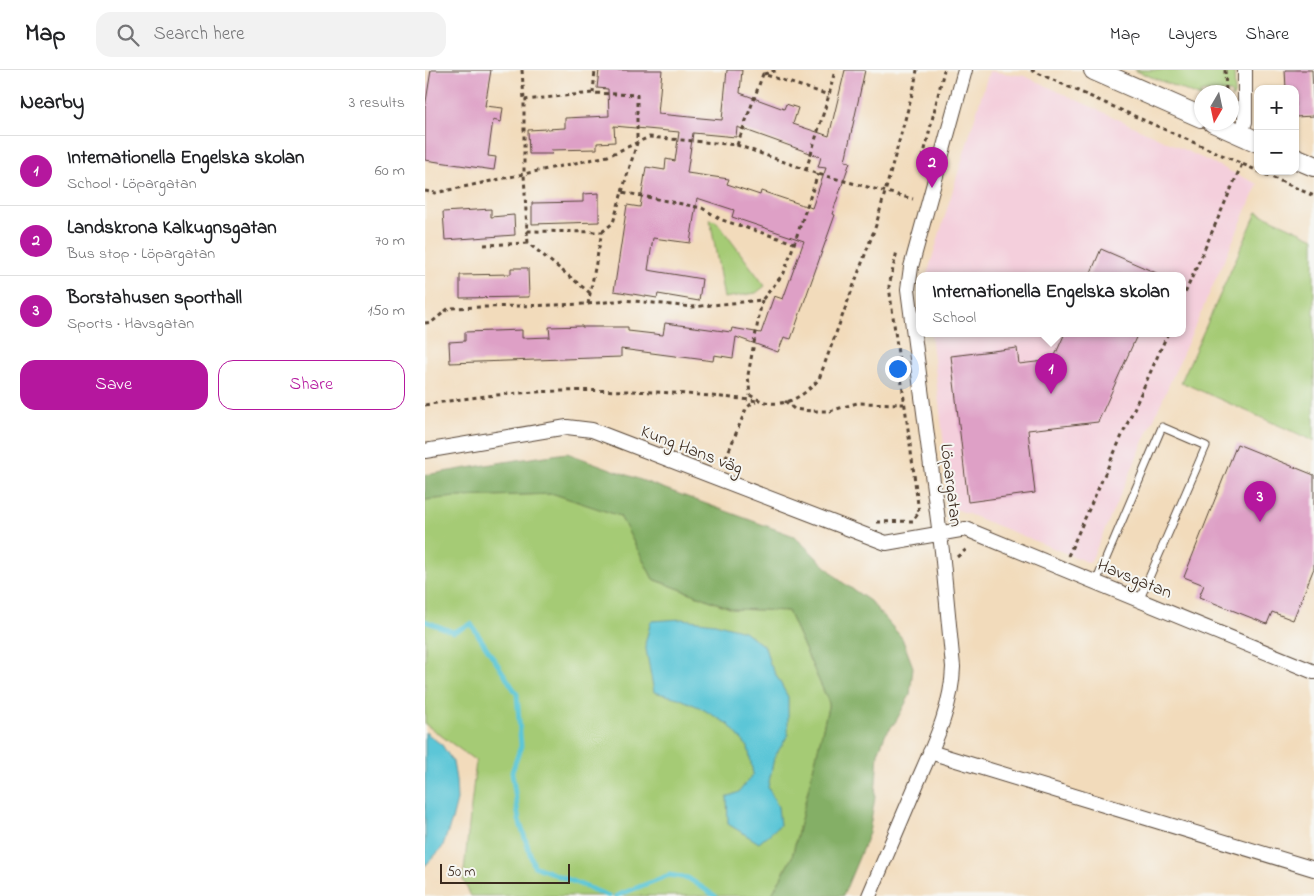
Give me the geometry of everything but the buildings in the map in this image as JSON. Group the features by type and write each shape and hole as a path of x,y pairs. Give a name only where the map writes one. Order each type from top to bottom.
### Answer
{"street":[{"name":"Löpargatan","path":"869,896 930,752 949,702 953,682 939,533 908,289 911,267 965,70"},
{"path":"1094,70 1194,114"},
{"path":"1245,70 1245,122 1249,138"},
{"path":"1231,130 1249,138"},
{"path":"1299,160 1314,166"},
{"name":"Kung Hans väg","path":"425,452 567,426 592,430 886,543 939,533"},
{"name":"Havsgatan","path":"939,533 966,529 1314,672"},
{"path":"930,752 1314,869"}],"lane":[{"path":"1096,582 1163,427 1206,446 1139,600"}],"path":[{"path":"523,70 524,174 528,243"},
{"path":"593,93 595,70"},
{"path":"763,74 777,70"},
{"path":"806,170 835,70"},
{"path":"425,405 477,397 545,391 663,392 710,395 769,403 785,402 802,396 819,379 876,225 917,70"},
{"path":"1031,70 1254,169"},
{"path":"1225,70 1226,85"},
{"path":"763,74 829,95"},
{"path":"737,145 763,74"},
{"path":"523,100 593,93 637,96 637,143 613,223 602,232 588,304"},
{"path":"425,191 435,193 609,156 649,137 737,145 818,174 913,199"},
{"path":"1186,291 1243,164"},
{"path":"759,401 750,395 748,375 762,300 784,273 818,174"},
{"path":"1267,175 1314,196"},
{"path":"622,192 702,208 721,220 794,244"},
{"path":"527,231 602,232"},
{"path":"484,245 528,243 590,293"},
{"path":"425,323 432,322 449,308 588,304 624,300 692,307 762,300"},
{"path":"1063,569 1165,337"},
{"path":"722,468 746,409 752,403 759,401"},
{"path":"785,402 794,409 811,411 830,411 857,403 904,404"},
{"path":"913,522 917,538"}],"shaded area":[{"path":"989,71 1025,76 1258,184 1090,563 951,507 931,337 1186,337 1186,272 928,272"}],"green space":[{"path":"1134,70 1234,70 1235,85 1194,85 1194,94"},
{"path":"1257,212 1314,238 1314,441 1181,382"},
{"path":"710,219 717,222 765,286 756,293 724,298"},
{"path":"567,453 794,536 842,582 870,601 902,638 913,667 910,695 896,721 885,735 878,753 875,797 869,833 843,896 771,896 792,857 829,703 788,611 733,609 653,579 620,516 554,494 456,497 425,500 425,475"},
{"path":"554,494 620,516 653,579 732,609 788,611 829,703 792,857 771,896 471,896 463,880 476,761 425,724 425,500 456,497"}],"water":[{"path":"682,619 715,623 744,631 765,647 770,664 788,697 788,735 774,758 768,787 778,807 780,825 759,843 728,824 727,797 739,792 753,774 748,747 728,724 699,707 678,698 654,692 645,644 651,621"},
{"path":"425,732 442,745 453,762 457,800 442,848 425,866"}],"waterway":[{"path":"425,621 453,632 471,624 517,694 521,746 512,772 519,820 534,866 609,896"},
{"path":"616,896 669,875 688,878 715,896"}],"place":[{"name":"Landskrona Kalkugnsgatan","path":"932,188"},
{"name":"Internationella Engelska skolan","path":"1051,394"},
{"name":"Borstahusen sporthall","path":"1260,522"}]}
